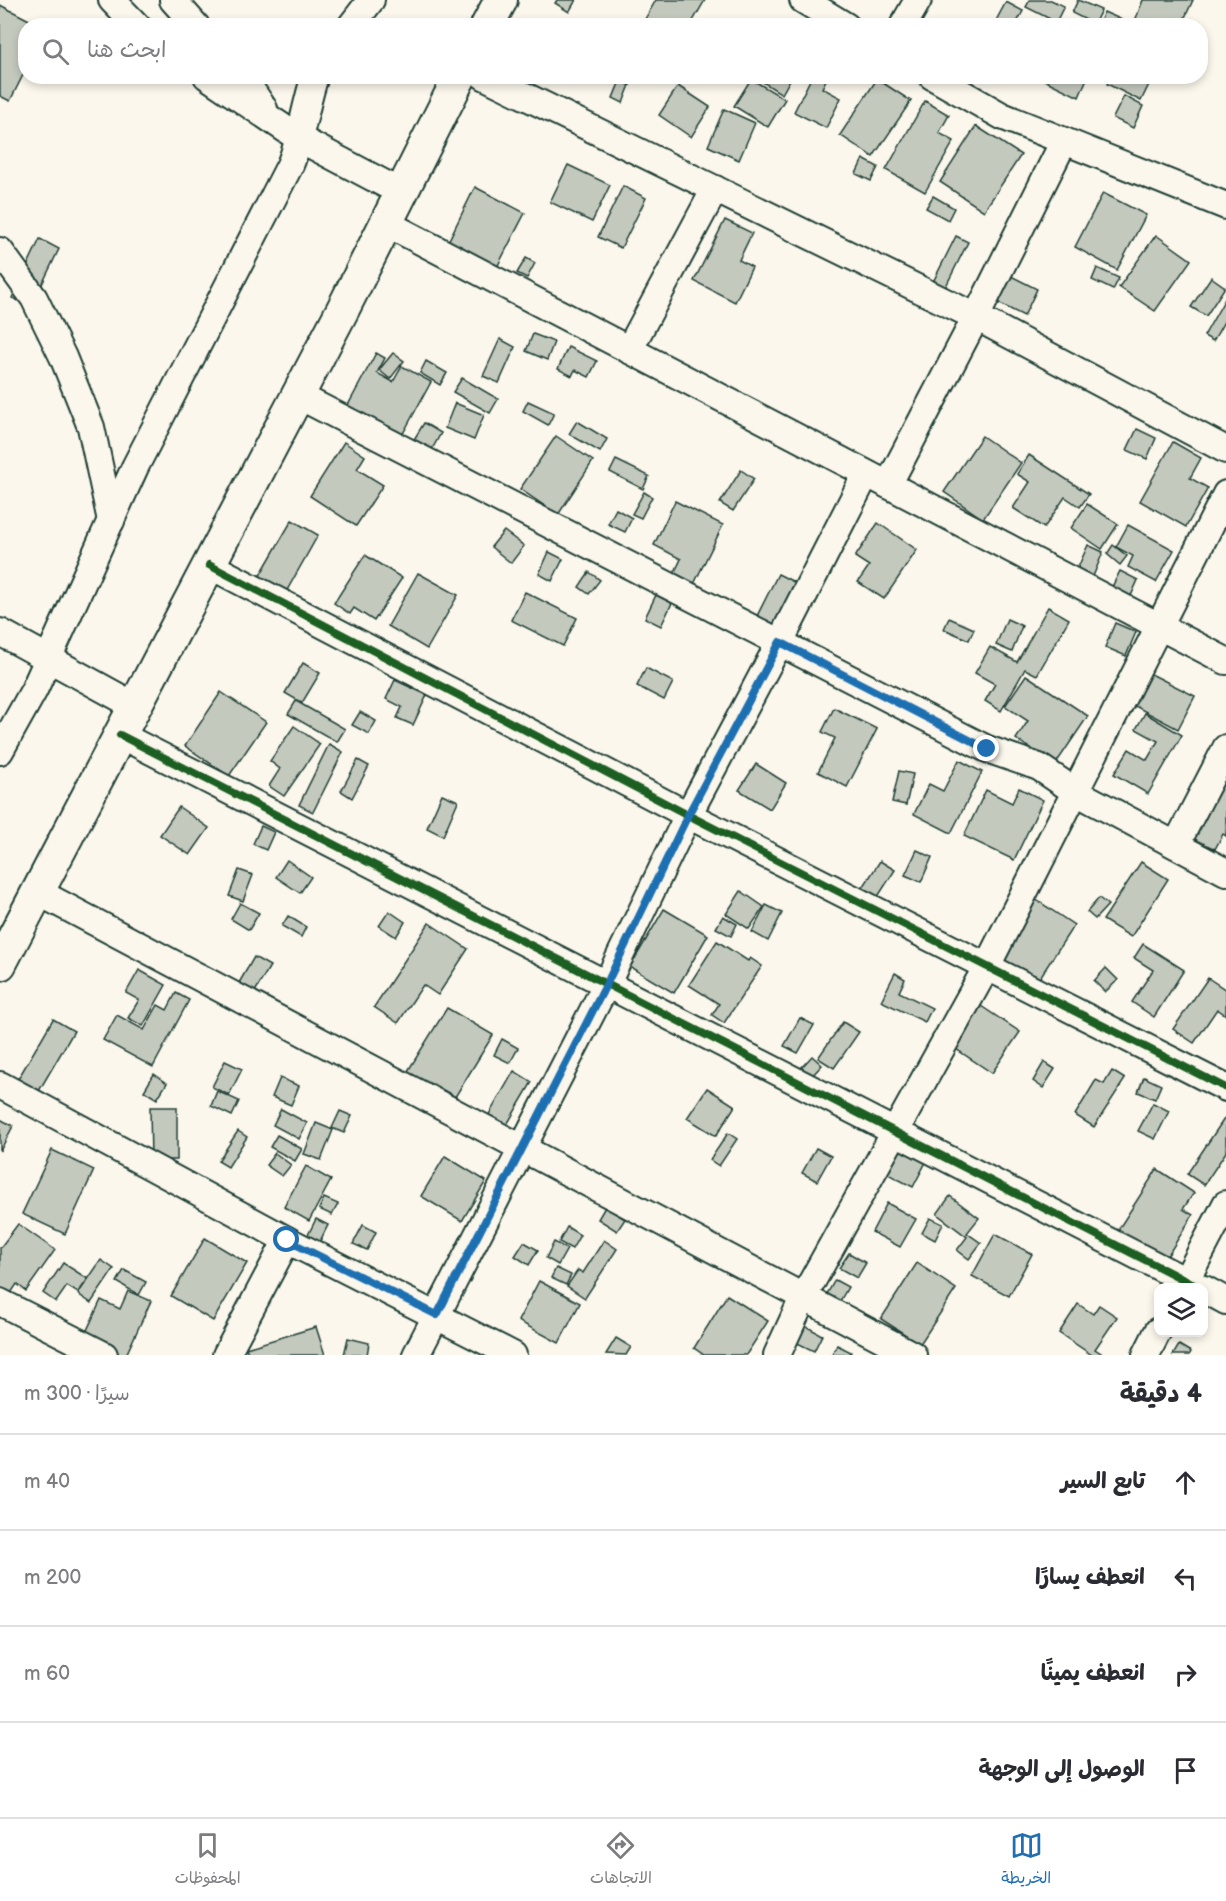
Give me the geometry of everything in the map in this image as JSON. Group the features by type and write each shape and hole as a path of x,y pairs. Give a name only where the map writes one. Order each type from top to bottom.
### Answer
{"street":[{"path":"112,0 129,18"},
{"path":"173,0 189,18"},
{"path":"357,18 371,0"},
{"path":"491,18 501,0"},
{"path":"803,0 833,18"},
{"path":"908,18 918,0"},
{"path":"219,84 300,140 402,193"},
{"path":"248,84 273,121"},
{"path":"0,751 34,690 135,467 290,165 300,140 312,84"},
{"path":"0,964 402,193 456,84"},
{"path":"500,84 976,317 1226,450"},
{"path":"946,84 1002,116 1224,201"},
{"path":"416,1355 607,983 688,815 780,642 976,317 1064,141"},
{"path":"629,350 715,189"},
{"path":"386,223 1226,661"},
{"path":"0,251 34,297 63,357 91,427 111,521"},
{"path":"297,395 987,749 1039,766 1076,792 1226,872"},
{"path":"777,1355 804,1296 986,968 1226,494"},
{"path":"209,565 688,815 1226,1088"},
{"path":"0,632 135,706"},
{"path":"120,735 607,983 1187,1283"},
{"path":"1176,845 1226,748"},
{"path":"38,892 913,1355"},
{"path":"0,1085 287,1240 513,1355"},
{"path":"1194,1283 1226,1204"},
{"path":"226,1355 287,1240"},
{"path":"1208,1292 1226,1300"},
{"path":"0,1302 104,1355"},
{"path":"1146,1355 1155,1337"}],"building":[{"path":"557,0 576,0 569,12 555,3"},
{"path":"656,0 705,0 695,18 646,18"},
{"path":"1030,0 1051,0 1064,6 1058,18 1048,18 1026,7"},
{"path":"1078,0 1101,10 1097,18 1082,18 1072,13"},
{"path":"1143,0 1193,0 1185,18 1136,18"},
{"path":"1006,2 1023,11 1019,18 997,18"},
{"path":"0,5 25,18 18,18 18,84 10,101 0,96"},
{"path":"1104,12 1118,18 1101,18"},
{"path":"619,84 630,85 623,103 613,98"},
{"path":"748,84 760,84 785,99 768,127 734,106"},
{"path":"766,84 788,84 782,94"},
{"path":"808,84 824,84 822,88 841,98 826,128 794,112"},
{"path":"874,84 885,84 911,101 873,157 840,135"},
{"path":"1052,84 1085,84 1079,97"},
{"path":"1107,84 1149,84 1141,101"},
{"path":"678,86 710,107 691,137 659,115"},
{"path":"1124,96 1143,106 1133,128 1113,118"},
{"path":"925,101 949,115 939,133 954,141 925,192 886,170"},
{"path":"724,109 755,123 739,160 708,146"},
{"path":"976,126 1021,155 984,211 940,182"},
{"path":"863,159 878,167 871,181 856,174"},
{"path":"568,165 610,185 592,222 550,202"},
{"path":"623,186 646,198 621,248 598,237"},
{"path":"475,187 525,213 495,271 446,246"},
{"path":"1103,193 1146,215 1117,270 1075,247"},
{"path":"933,196 954,208 948,220 926,208"},
{"path":"725,220 752,233 739,260 752,267 735,302 694,281"},
{"path":"1156,235 1191,260 1155,311 1119,287"},
{"path":"956,236 968,242 945,288 933,282"},
{"path":"40,239 59,249 31,307 12,298"},
{"path":"526,258 535,263 527,278 517,273"},
{"path":"1097,268 1119,278 1113,290 1092,280"},
{"path":"1011,276 1037,289 1024,316 980,294"},
{"path":"1211,277 1225,287 1206,316 1191,307"},
{"path":"1226,297 1226,318 1213,341 1204,336"},
{"path":"533,334 554,342 547,360 526,351"},
{"path":"500,339 515,347 499,383 483,376"},
{"path":"568,347 597,361 589,377 575,370 572,376 558,369"},
{"path":"376,353 385,358 377,373 393,382 402,366 431,382 400,439 346,409"},
{"path":"393,353 404,361 390,379 379,370"},
{"path":"426,361 447,373 440,385 420,373"},
{"path":"462,378 498,399 490,413 453,392"},
{"path":"528,401 554,413 548,425 523,411"},
{"path":"455,403 484,415 474,440 445,428"},
{"path":"577,421 607,439 600,452 569,434"},
{"path":"424,423 441,433 431,451 413,441"},
{"path":"1137,429 1156,438 1147,459 1127,450"},
{"path":"556,436 593,461 558,515 520,489"},
{"path":"982,436 1021,463 983,519 944,492"},
{"path":"344,442 365,456 357,469 383,485 356,526 310,496"},
{"path":"1173,442 1201,458 1190,478 1208,488 1186,527 1140,501"},
{"path":"1029,455 1089,494 1080,507 1065,497 1044,528 1013,508 1030,482 1017,474"},
{"path":"616,460 649,476 643,489 610,472"},
{"path":"741,470 754,479 733,511 720,503"},
{"path":"644,492 652,497 641,518 632,514"},
{"path":"675,501 723,525 692,588 672,578 681,559 654,545"},
{"path":"1087,504 1118,524 1102,549 1071,528"},
{"path":"616,509 632,518 625,532 608,524"},
{"path":"292,520 318,535 286,592 259,577"},
{"path":"878,523 917,550 884,599 858,582 869,566 855,557"},
{"path":"1128,525 1174,550 1156,582 1128,567 1133,556 1116,547"},
{"path":"504,531 524,546 511,563 491,547"},
{"path":"1088,545 1103,552 1092,579 1076,572"},
{"path":"1113,545 1127,556 1120,565 1107,554"},
{"path":"549,552 563,559 552,581 539,574"},
{"path":"365,555 402,578 374,621 354,608 350,614 334,603"},
{"path":"1120,571 1138,580 1130,598 1111,589"},
{"path":"589,572 600,580 589,594 579,587"},
{"path":"418,573 458,595 427,649 388,626"},
{"path":"778,574 796,583 792,637 756,618"},
{"path":"525,592 577,618 563,646 511,620"},
{"path":"656,595 672,603 661,626 645,618"},
{"path":"1048,607 1069,619 1037,675 1025,669 1001,711 985,701 995,684 975,673 990,647 1017,662"},
{"path":"949,618 974,629 969,640 944,629"},
{"path":"1007,619 1022,626 1012,652 996,645"},
{"path":"1115,623 1136,632 1126,656 1105,647"},
{"path":"303,663 320,673 302,703 285,693"},
{"path":"646,668 673,682 664,700 637,686"},
{"path":"1149,673 1195,696 1178,729 1133,705"},
{"path":"1026,675 1088,716 1055,765 1016,739 1028,721 1005,706"},
{"path":"395,680 427,695 413,725 397,718 402,707 386,699"},
{"path":"221,692 266,722 229,776 185,746"},
{"path":"296,701 345,729 337,742 288,714"},
{"path":"834,708 877,729 847,787 818,772 835,738 822,732"},
{"path":"360,712 376,721 369,734 352,725"},
{"path":"1145,713 1182,735 1148,794 1114,774 1129,749 1147,760 1158,741 1136,729"},
{"path":"294,726 320,744 284,796 269,786 280,769 270,761"},
{"path":"329,744 343,752 313,812 299,805"},
{"path":"358,760 369,766 352,798 341,791"},
{"path":"959,760 982,772 951,833 914,814 929,784 943,791"},
{"path":"756,764 786,783 770,809 739,790"},
{"path":"899,771 913,774 906,805 892,802"},
{"path":"1224,777 1226,778 1226,836 1223,834 1215,849 1192,838"},
{"path":"1019,788 1043,800 1014,860 964,836 986,790 1012,803"},
{"path":"442,794 458,801 443,836 427,828"},
{"path":"179,807 209,828 190,855 160,835"},
{"path":"261,826 274,832 266,850 253,844"},
{"path":"917,850 932,857 921,882 905,875"},
{"path":"287,860 311,877 300,893 276,877"},
{"path":"880,861 895,870 877,898 862,889"},
{"path":"1141,862 1168,879 1131,937 1103,920"},
{"path":"239,870 253,875 243,901 229,896"},
{"path":"741,891 764,907 749,929 726,914"},
{"path":"1032,897 1074,925 1037,982 995,954"},
{"path":"1099,898 1108,905 1095,919 1087,912"},
{"path":"240,903 259,913 249,930 231,919"},
{"path":"766,905 782,913 768,941 752,932"},
{"path":"664,909 708,935 674,993 630,967"},
{"path":"389,911 405,922 396,937 379,926"},
{"path":"288,916 306,927 301,937 282,926"},
{"path":"723,916 737,924 731,936 716,928"},
{"path":"429,923 468,949 438,995 423,985 398,1023 374,1007"},
{"path":"717,941 748,961 750,958 762,966 724,1023 712,1015 719,1004 689,985"},
{"path":"1143,944 1184,970 1154,1017 1132,1002 1153,970 1134,958"},
{"path":"254,957 270,966 252,997 236,988"},
{"path":"1106,968 1118,980 1105,992 1094,981"},
{"path":"139,970 166,985 143,1026 128,1018 139,1000 126,993"},
{"path":"895,973 905,979 899,992 932,1008 925,1022 881,1001"},
{"path":"1208,978 1226,990 1226,1015 1217,1009 1194,1043 1173,1029"},
{"path":"176,993 189,1000 153,1067 103,1040 117,1015 144,1030 158,1005 167,1010"},
{"path":"981,1006 1020,1032 992,1073 953,1047"},
{"path":"447,1008 493,1035 455,1097 433,1084 430,1089 406,1074"},
{"path":"800,1018 814,1025 798,1053 784,1046"},
{"path":"53,1019 74,1031 36,1096 15,1084"},
{"path":"843,1022 859,1032 834,1068 818,1058"},
{"path":"502,1039 518,1048 510,1063 494,1055"},
{"path":"812,1056 822,1065 811,1077 801,1068"},
{"path":"225,1061 242,1069 229,1095 212,1087"},
{"path":"1044,1062 1055,1069 1043,1088 1033,1081"},
{"path":"514,1071 532,1082 505,1128 487,1118"},
{"path":"1112,1071 1125,1079 1094,1127 1075,1115 1096,1080 1104,1084"},
{"path":"154,1074 167,1083 157,1099 144,1091"},
{"path":"1144,1077 1161,1085 1155,1099 1138,1092"},
{"path":"280,1078 299,1086 291,1105 272,1097"},
{"path":"707,1088 735,1106 716,1136 687,1118"},
{"path":"217,1091 239,1101 232,1116 211,1106"},
{"path":"1153,1103 1169,1111 1155,1139 1138,1131"},
{"path":"150,1107 177,1107 177,1160 151,1160"},
{"path":"281,1109 307,1123 299,1139 273,1125"},
{"path":"340,1111 352,1116 344,1133 332,1128"},
{"path":"1226,1116 1226,1152 1204,1185 1187,1174"},
{"path":"0,1119 13,1126 0,1151"},
{"path":"316,1123 333,1130 321,1160 304,1154"},
{"path":"238,1131 247,1137 228,1167 218,1161"},
{"path":"728,1133 737,1139 719,1166 710,1160"},
{"path":"277,1135 302,1149 295,1161 270,1147"},
{"path":"816,1148 831,1156 817,1181 802,1173"},
{"path":"899,1148 926,1162 913,1187 886,1173"},
{"path":"52,1150 94,1170 65,1234 22,1214"},
{"path":"275,1153 291,1165 282,1176 266,1165"},
{"path":"445,1156 486,1181 462,1221 421,1196"},
{"path":"306,1166 331,1180 309,1221 284,1207"},
{"path":"1157,1169 1194,1193 1183,1209 1193,1215 1163,1263 1116,1233"},
{"path":"950,1196 979,1218 967,1233 981,1243 969,1259 957,1250 967,1237 937,1214"},
{"path":"324,1198 338,1204 332,1215 319,1209"},
{"path":"887,1203 916,1219 900,1247 872,1232"},
{"path":"605,1207 625,1219 617,1231 598,1219"},
{"path":"930,1218 943,1224 935,1240 922,1233"},
{"path":"316,1219 328,1225 317,1247 305,1241"},
{"path":"18,1224 55,1250 26,1291 17,1284 7,1299 0,1295 0,1248"},
{"path":"363,1225 376,1232 367,1250 353,1244"},
{"path":"567,1227 580,1235 572,1249 559,1242"},
{"path":"995,1234 1032,1254 1009,1296 972,1276"},
{"path":"205,1238 247,1263 213,1321 171,1296"},
{"path":"604,1240 617,1249 585,1298 567,1286 578,1270 583,1273"},
{"path":"524,1242 538,1250 529,1265 515,1256"},
{"path":"554,1242 567,1249 558,1265 546,1258"},
{"path":"849,1253 866,1263 857,1278 839,1268"},
{"path":"101,1260 114,1269 91,1303 78,1294"},
{"path":"63,1263 88,1279 78,1293 67,1286 56,1302 43,1293"},
{"path":"917,1263 956,1289 920,1344 881,1319"},
{"path":"556,1268 571,1275 566,1285 551,1278"},
{"path":"124,1270 146,1282 139,1295 117,1282"},
{"path":"835,1280 848,1287 840,1301 827,1294"},
{"path":"539,1281 580,1303 559,1343 518,1321"},
{"path":"128,1291 151,1301 126,1355 112,1355 82,1341 101,1300 120,1309"},
{"path":"727,1295 768,1321 746,1355 704,1355 694,1348"},
{"path":"1078,1304 1093,1314 1099,1305 1117,1317 1095,1349 1104,1355 1092,1355 1059,1333"},
{"path":"798,1322 822,1335 814,1351 789,1339"},
{"path":"316,1327 325,1355 249,1355 246,1348"},
{"path":"348,1338 369,1343 367,1355 344,1355"},
{"path":"616,1338 631,1347 626,1355 606,1354"},
{"path":"837,1345 851,1352 849,1355 832,1355"},
{"path":"1179,1345 1191,1352 1189,1355 1173,1355"}],"cycle path":[{"path":"209,565 688,815 1226,1088"},
{"path":"120,735 1190,1283"}],"route":[{"path":"287,1240 437,1315 607,983 688,815 780,642 987,749"}]}
